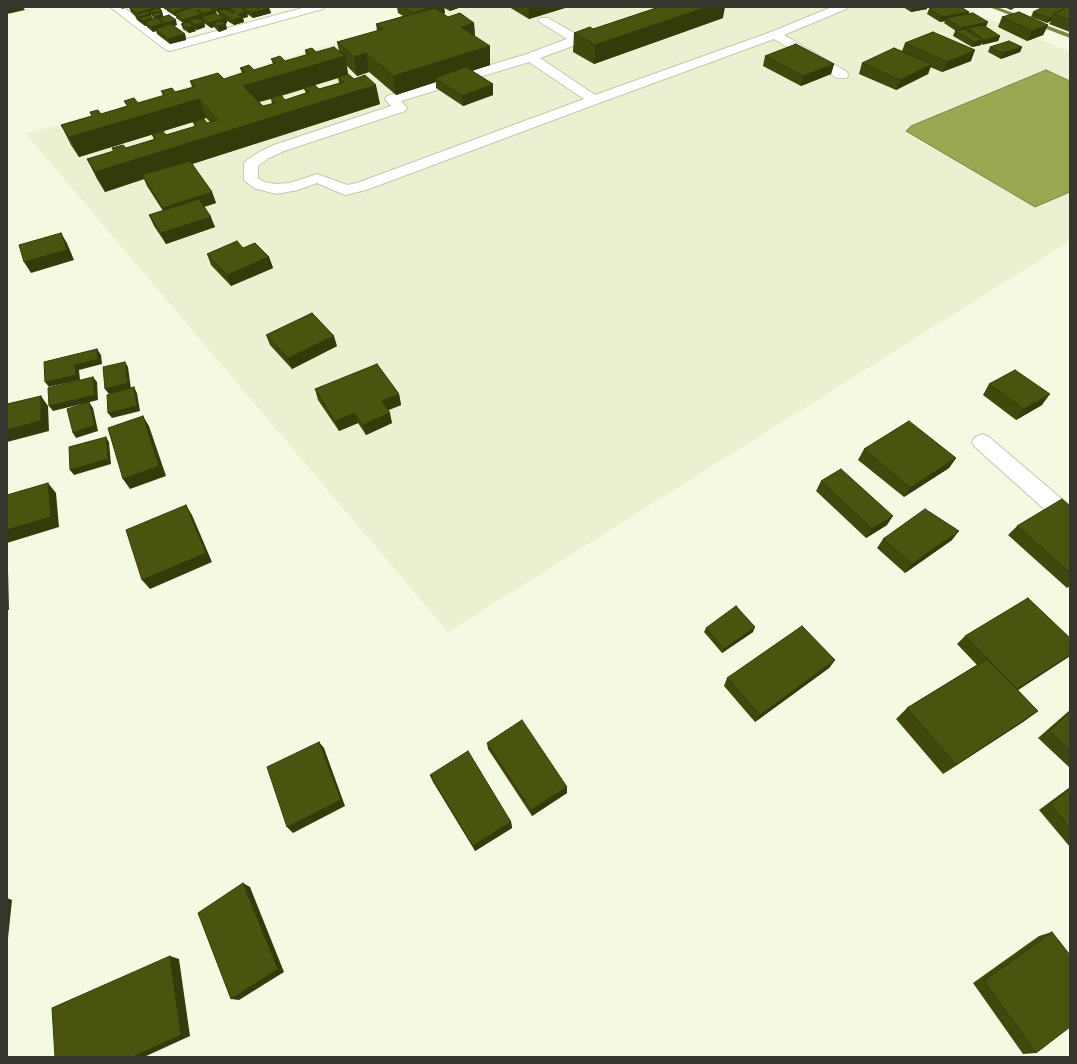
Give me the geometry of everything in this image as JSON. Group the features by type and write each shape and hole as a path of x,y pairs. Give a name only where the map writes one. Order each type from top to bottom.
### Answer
{"street":[{"path":"159,7 183,26 246,7"},
{"path":"119,10 170,47 319,7"},
{"path":"544,20 577,40 531,57 392,100 400,108 264,154 251,164 251,180 259,185 276,189 292,187 317,178 345,190 360,187 594,100 775,35 842,7"},
{"path":"119,10 136,9"},
{"path":"775,35 842,75"},
{"path":"531,57 594,100"},
{"path":"982,442 1070,520"}],"shaded area":[{"path":"460,7 959,7 1070,52 1070,241 448,632 26,134"},
{"path":"1046,70 1070,81 1070,192 1035,207 906,131 911,126"}],"building":[{"path":"129,7 158,7 137,13"},
{"path":"166,7 188,7 173,12"},
{"path":"193,7 209,7 215,10 204,14 198,10 197,11 202,14 183,20 175,13"},
{"path":"240,7 247,12 238,14 242,17 233,20 218,11 226,9 232,13 235,12 230,8"},
{"path":"243,7 256,7 259,9 257,7 269,8 252,13"},
{"path":"403,7 432,7 413,13"},
{"path":"659,7 706,7 595,45 574,33 590,27 593,29"},
{"path":"939,7 961,7 969,12 942,17 929,9"},
{"path":"1043,7 1067,7 1049,18 1033,12"},
{"path":"1067,7 1070,9 1070,20 1054,14"},
{"path":"158,8 162,11 153,13 150,11"},
{"path":"435,8 448,17 460,13 474,23 461,27 490,46 393,76 366,53 354,57 337,42 383,29 376,24"},
{"path":"147,11 150,14 139,17 135,15"},
{"path":"159,12 162,14 155,17 152,14"},
{"path":"1019,12 1048,25 1032,31 1002,17"},
{"path":"215,13 226,18 209,23 201,17"},
{"path":"973,13 988,22 961,28 946,18"},
{"path":"149,15 153,18 143,21 139,18"},
{"path":"169,15 176,20 166,23 159,18"},
{"path":"157,18 163,23 151,27 145,22"},
{"path":"198,18 204,22 195,25 189,20"},
{"path":"221,21 226,24 218,26 213,23"},
{"path":"188,22 194,26 187,28 181,24"},
{"path":"171,24 185,34 168,39 155,29"},
{"path":"983,25 1000,36 984,40 967,28"},
{"path":"964,29 983,40 974,42 955,31"},
{"path":"933,32 975,50 947,62 905,43"},
{"path":"1009,41 1022,47 1003,53 990,47"},
{"path":"796,44 834,64 803,76 765,56"},
{"path":"334,47 345,56 243,86 263,106 275,103 270,98 281,95 285,100 309,92 304,88 314,85 319,89 344,82 338,77 348,74 354,79 365,75 376,85 95,172 87,159 114,151 112,148 123,145 126,148 156,139 152,135 163,131 166,135 196,126 193,122 204,119 207,123 218,120 199,99 69,137 61,125 92,116 90,112 98,110 101,114 128,106 124,101 134,98 138,103 165,95 161,91 172,88 175,92 195,87 190,81 218,73 224,79 245,72 240,68 249,65 254,70 276,63 271,59 280,56 285,61 309,54 305,50 312,48 316,52"},
{"path":"894,48 932,64 900,80 862,63"},
{"path":"466,67 493,84 462,96 435,78"},
{"path":"190,161 212,192 163,208 142,175"},
{"path":"199,199 211,217 161,233 149,215"},
{"path":"61,233 67,250 24,262 19,245"},
{"path":"237,241 243,248 255,243 269,257 227,275 207,254"},
{"path":"312,313 334,336 288,358 266,335"},
{"path":"97,349 98,359 75,365 76,375 45,382 44,362"},
{"path":"125,362 128,383 105,389 103,367"},
{"path":"377,364 399,394 382,401 390,413 363,425 355,413 335,421 315,389"},
{"path":"1015,370 1050,394 1024,409 989,384"},
{"path":"93,377 95,395 49,406 48,388"},
{"path":"134,387 137,406 108,413 107,395"},
{"path":"41,396 41,421 7,430 7,404"},
{"path":"89,402 95,425 73,433 67,409"},
{"path":"143,416 159,466 123,479 108,428"},
{"path":"909,421 956,458 910,488 864,449"},
{"path":"106,437 108,459 70,470 69,447"},
{"path":"841,469 893,516 872,529 821,481"},
{"path":"48,483 51,517 7,530 7,495"},
{"path":"1062,499 1070,506 1070,573 1017,526"},
{"path":"186,505 206,553 142,580 126,530"},
{"path":"925,509 959,531 912,564 883,539"},
{"path":"1028,598 1070,638 1070,655 1017,689 965,636"},
{"path":"736,606 755,627 724,649 706,628"},
{"path":"802,626 835,660 760,715 727,678"},
{"path":"987,659 1038,711 956,765 907,708"},
{"path":"1070,712 1070,750 1049,731"},
{"path":"522,720 567,787 531,810 487,743"},
{"path":"319,742 341,800 287,827 267,767"},
{"path":"468,751 511,822 473,846 430,775"},
{"path":"1070,789 1070,828 1050,804"},
{"path":"243,883 278,969 231,999 198,913"},
{"path":"1052,932 1070,955 1070,1027 1036,1053 984,981"},
{"path":"170,956 181,1035 133,1057 55,1057 52,1008"}],"waterway":[{"path":"992,7 1070,36"}]}
